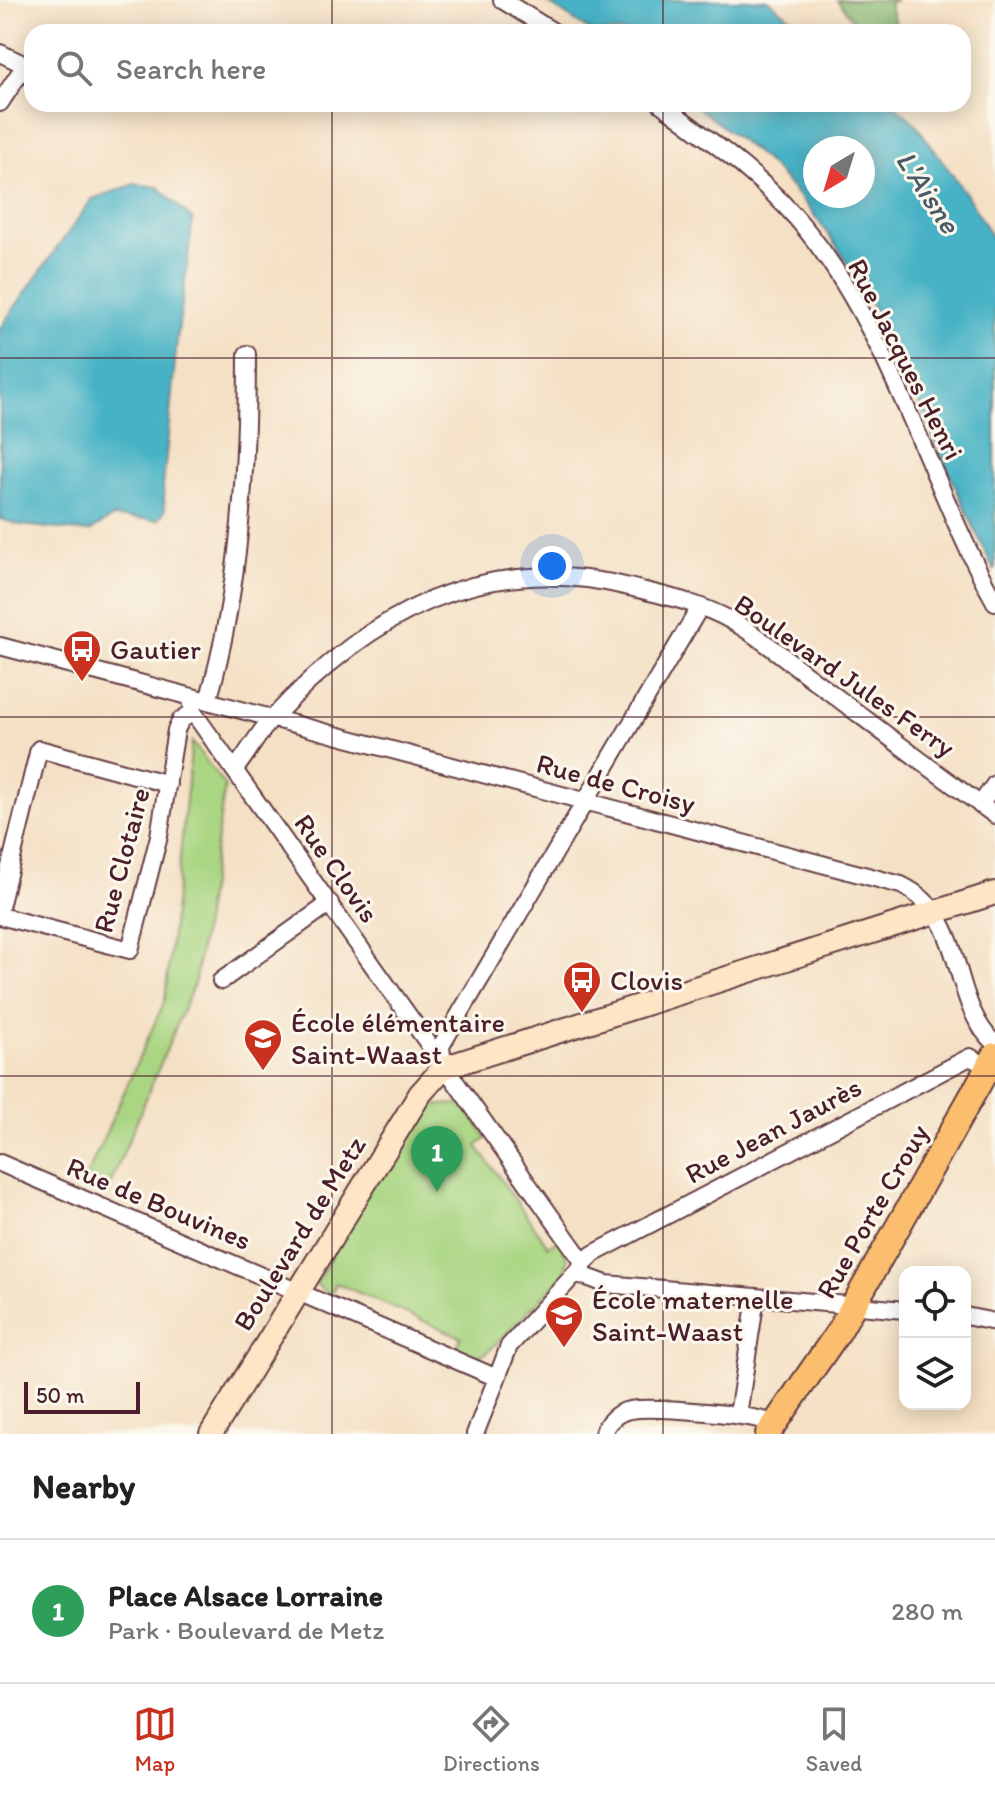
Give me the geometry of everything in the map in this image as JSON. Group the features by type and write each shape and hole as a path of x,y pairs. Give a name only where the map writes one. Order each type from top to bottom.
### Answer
{"main road":[{"path":"443,1068 995,893"},
{"name":"Rue Porte Crouy","path":"772,1429 839,1331 987,1056"},
{"name":"Boulevard de Metz","path":"211,1434 420,1094 443,1068"}],"street":[{"path":"502,0 541,24"},
{"path":"0,53 24,65"},
{"path":"0,103 24,67"},
{"name":"Rue Jacques Henri","path":"672,112 734,157 808,231 861,315 995,602"},
{"path":"197,704 232,581 247,433 247,354"},
{"name":"Boulevard Jules Ferry","path":"271,719 339,654 403,612 459,588 490,581 568,575 601,580 700,607 731,620 995,815"},
{"path":"443,1068 441,1046 700,607"},
{"name":"Rue de Croisy","path":"0,646 197,704 271,719 901,885 914,891 938,913"},
{"name":"Rue Clovis","path":"197,704 234,770 443,1068 469,1099 580,1268"},
{"name":"Rue Clotaire","path":"0,916 130,950 159,836 176,730 197,704"},
{"path":"234,770 271,719"},
{"path":"0,907 10,851 39,749 168,784"},
{"path":"980,805 995,784"},
{"path":"221,981 330,903"},
{"path":"938,913 987,1056"},
{"path":"979,1029 987,1056"},
{"name":"Rue Jean Jaurès","path":"475,1434 509,1346 593,1254 987,1056"},
{"name":"Rue de Bouvines","path":"0,1163 497,1378"},
{"path":"580,1268 606,1284 899,1310"},
{"path":"738,1415 756,1297"},
{"path":"971,1317 995,1322"},
{"path":"603,1434 611,1420 630,1410 763,1418 772,1429"}],"green space":[{"path":"837,0 896,0 889,3 896,24 856,24"},
{"path":"192,742 225,786 195,981 107,1192 84,1182 165,1000"},
{"path":"463,1104 487,1138 477,1146 548,1246 559,1239 568,1259 564,1275 488,1352 476,1357 456,1350 461,1337 336,1283 330,1296 316,1284 415,1106"}],"water":[{"path":"543,0 768,0 798,24 580,24"},
{"name":"L'Aisne","path":"704,112 902,112 914,122 967,195 995,243 995,571 875,312 847,263 808,208 875,208 875,136 803,136 803,202 778,173"},
{"path":"135,184 158,187 193,220 177,340 163,487 165,510 158,520 113,517 89,532 20,525 0,519 0,328 92,199"}],"place":[{"name":"Gautier","path":"82,683"},
{"name":"Clovis","path":"582,1014"},
{"name":"École élémentaire Saint-Waast","path":"263,1072"},
{"name":"Place Alsace Lorraine","path":"437,1192"},
{"name":"École maternelle Saint-Waast","path":"564,1349"}]}
